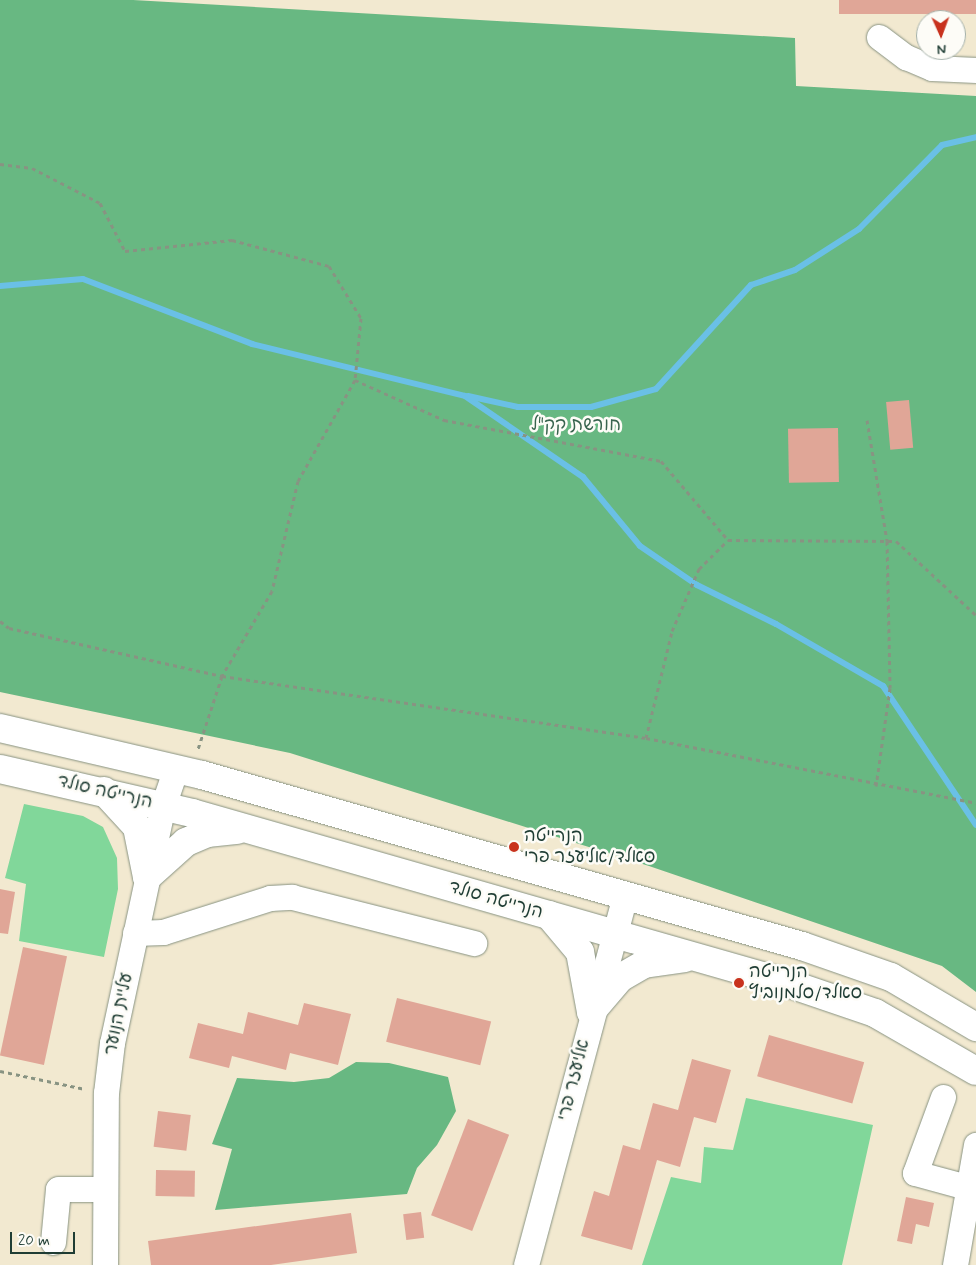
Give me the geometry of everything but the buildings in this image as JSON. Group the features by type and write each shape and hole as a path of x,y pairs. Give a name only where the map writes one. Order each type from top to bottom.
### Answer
{"main road":[{"path":"0,728 189,772 848,960 891,977 976,1027"},
{"name":"הנרייטה סולד","path":"0,769 104,791 163,806 698,958 874,1013 976,1071"},
{"path":"104,791 137,827 147,877"},
{"path":"147,877 186,842 207,833 245,829"},
{"path":"549,915 580,952 591,1012"},
{"path":"591,1012 620,978 644,964 698,958"}],"street":[{"path":"879,37 906,57 932,68 976,70"},
{"name":"עליית הנוער","path":"105,1265 106,1093 135,933 163,806 189,772"},
{"name":"אליעזר פרי","path":"526,1265 612,933 625,895"},
{"path":"135,933 162,932 270,898 292,897 474,943"},
{"path":"942,1097 915,1173 972,1181"},
{"path":"955,1265 968,1237 976,1145"},
{"path":"53,1242 58,1189 104,1189"}],"path":[{"path":"0,164 32,168 100,203 125,251 232,240 329,266 361,318 355,380 298,480 272,591 222,676 189,772"},
{"path":"355,380 444,420 661,461 728,540"},
{"path":"867,420 887,541 890,688 876,786"},
{"path":"646,738 672,631 699,569 728,540 896,541 976,615"},
{"path":"0,621 9,628 222,676 646,738 876,786 976,803"},
{"path":"0,1071 106,1093"}],"green space":[{"name":"חורשת קק\"ל","path":"0,0 133,0 795,38 796,86 976,96 976,992 942,966 649,866 290,753 0,692"},
{"path":"24,804 83,816 103,827 117,858 118,889 104,957 19,941 26,884 5,878"},
{"path":"356,1062 389,1063 448,1077 456,1111 437,1145 417,1168 407,1194 215,1210 232,1149 212,1144 237,1078 294,1082 329,1078"},
{"path":"746,1098 873,1125 842,1265 642,1265 671,1177 701,1183 704,1147 733,1150"}],"waterway":[{"path":"468,396 518,407 591,407 656,389 751,285 795,270 859,229 942,145 976,137"},
{"path":"0,286 83,279 252,344 465,396 583,477 640,546 697,585 776,624 883,686 976,825"}],"place":[{"name":"הנרייטה סאלד/אליעזר פרי","path":"514,847"},
{"name":"הנרייטה סאלד/סלמנוביץ","path":"739,983"}]}
